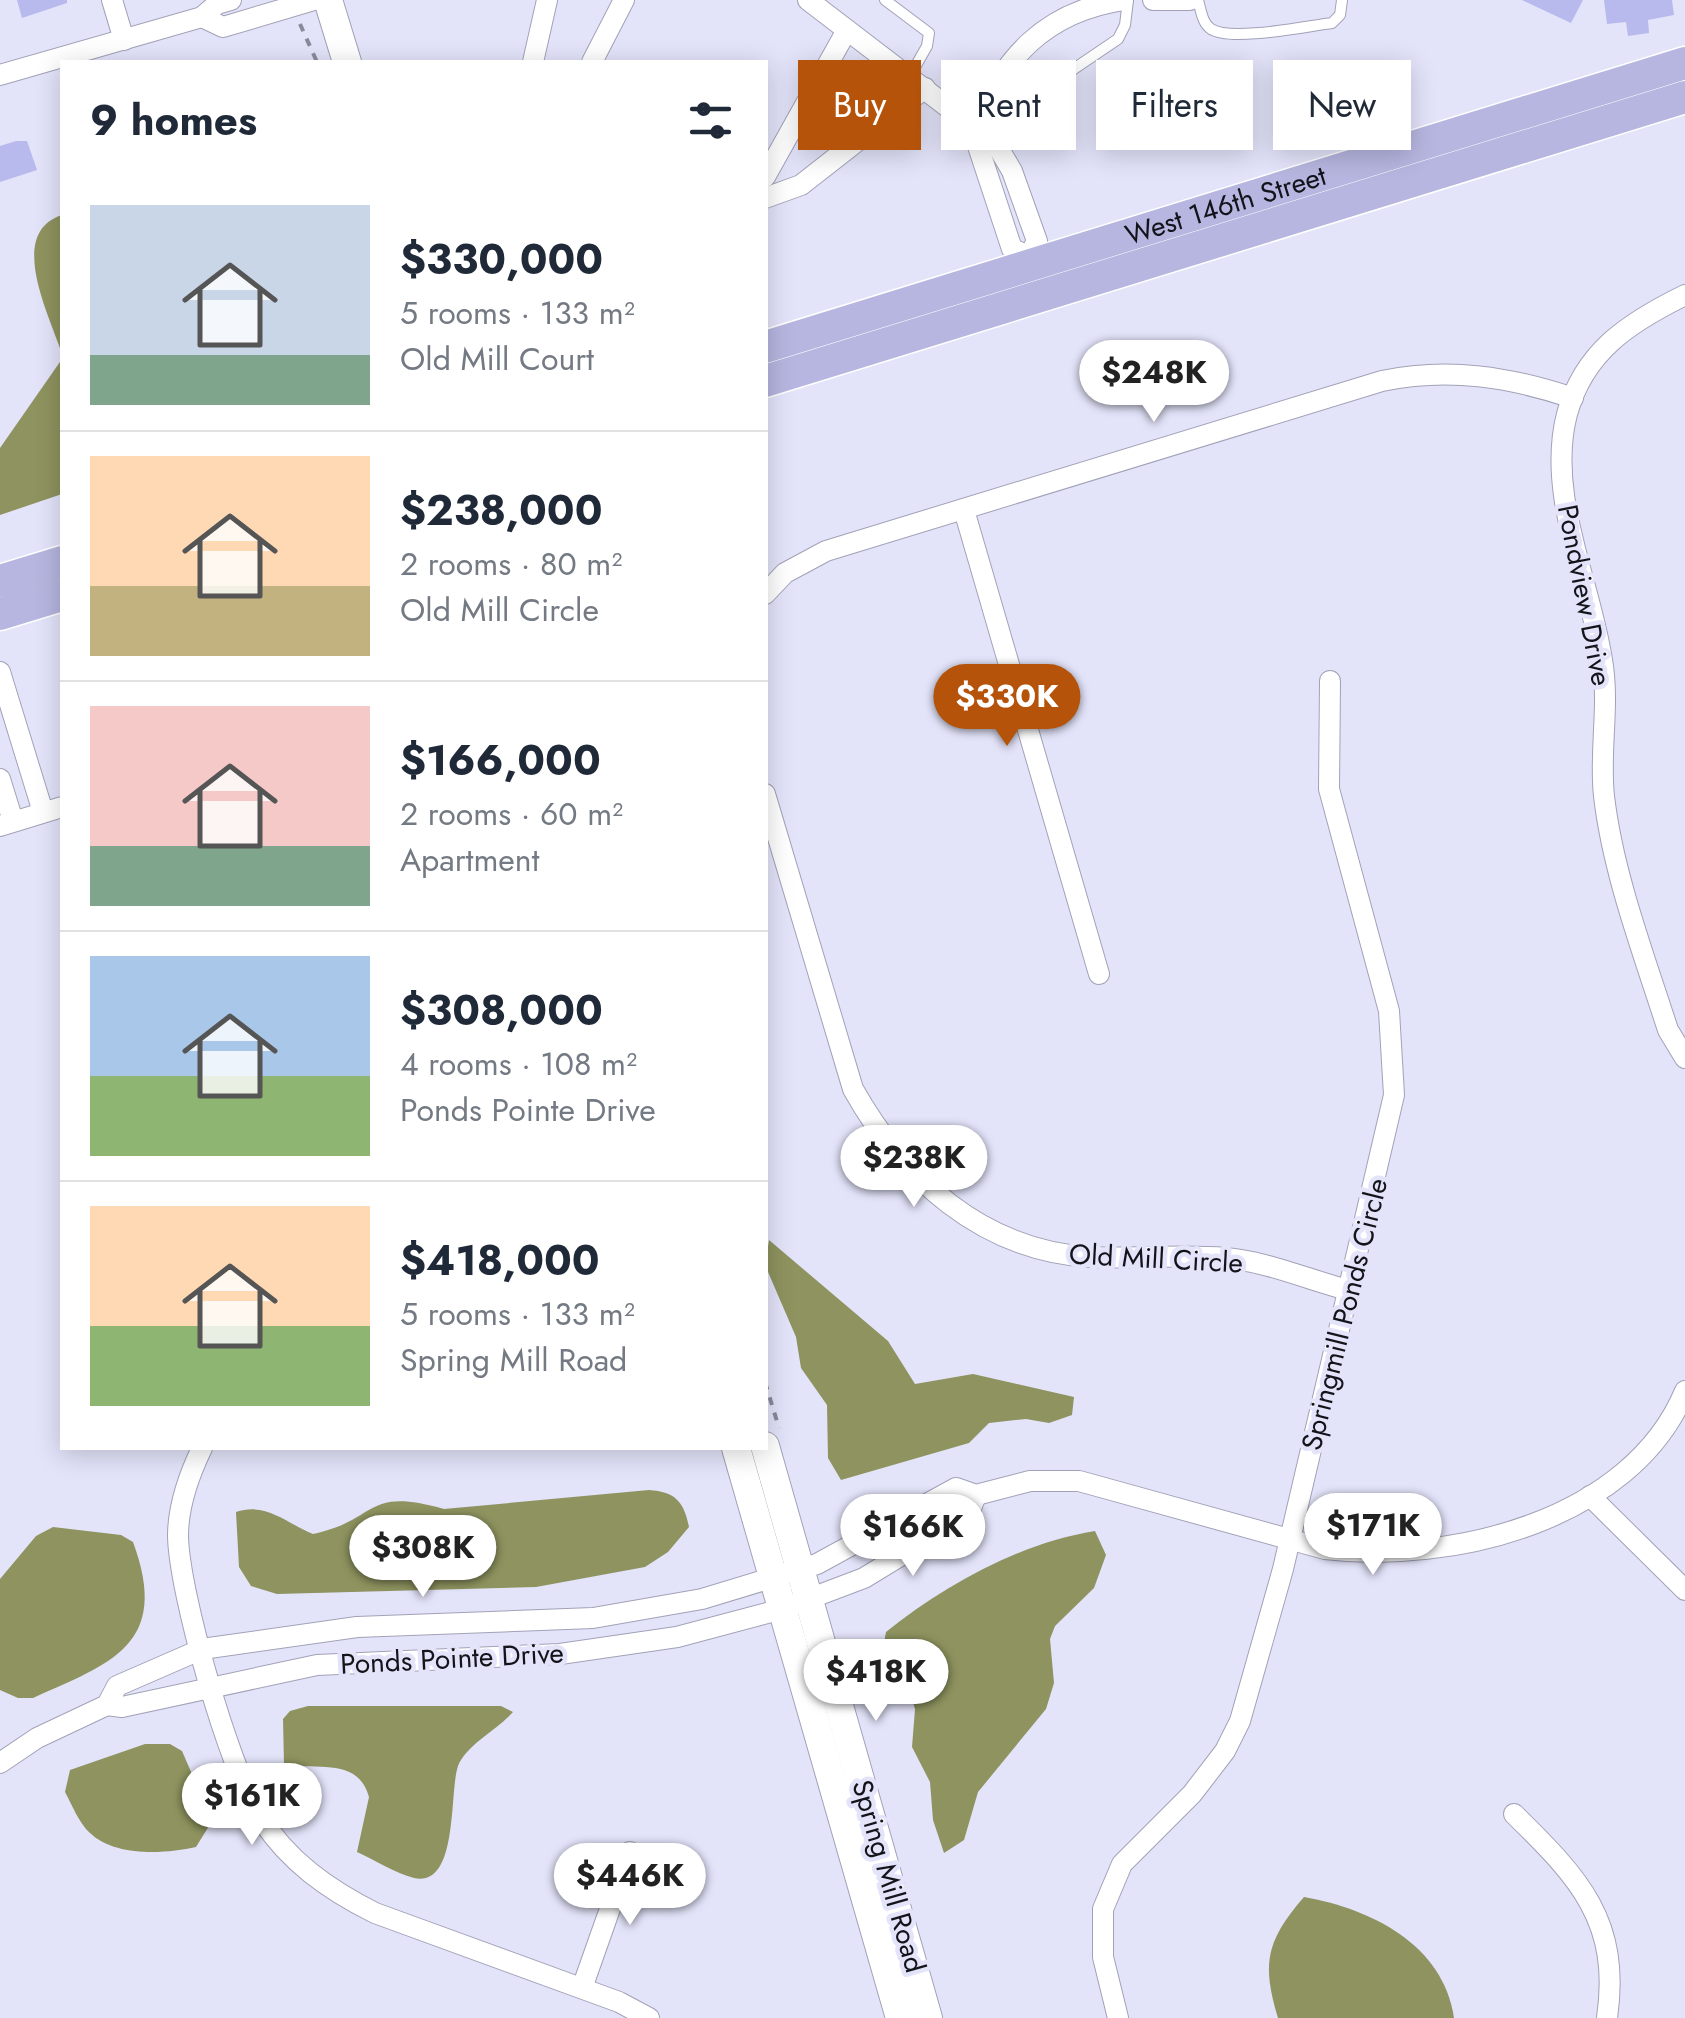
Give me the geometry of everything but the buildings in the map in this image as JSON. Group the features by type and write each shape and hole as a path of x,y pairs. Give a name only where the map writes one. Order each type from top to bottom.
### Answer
{"main road":[{"name":"West 146th Street","path":"768,379 1034,272 1685,62"},
{"name":"West 146th Street","path":"768,346 1685,97"},
{"path":"0,581 60,563"},
{"path":"0,614 60,597"}],"street":[{"path":"112,0 124,40"},
{"path":"0,75 202,17 217,4 231,0"},
{"path":"328,0 346,60"},
{"path":"533,60 546,0"},
{"path":"593,60 624,0"},
{"path":"808,0 888,60"},
{"path":"1011,60 1039,34 1082,10 1126,0"},
{"path":"1154,0 1190,0"},
{"path":"202,17 224,26 305,2"},
{"path":"768,184 848,30"},
{"path":"921,84 941,101"},
{"path":"768,190 801,185 841,150"},
{"path":"980,150 1012,249 1034,272"},
{"name":"Pondview Drive","path":"1685,295 1609,340 1581,378 1561,466 1603,663 1604,799 1668,1030 1685,1058"},
{"path":"768,588 803,561 826,552 1404,377 1491,377 1533,383 1574,398"},
{"path":"964,510 1098,974"},
{"path":"0,672 30,816"},
{"name":"Springmill Ponds Circle","path":"1118,2018 1103,1957 1103,1909 1122,1864 1192,1794 1226,1751 1254,1678 1390,1125 1395,1063 1389,1011 1329,789 1330,681"},
{"path":"0,779 30,816"},
{"name":"Old Mill Circle","path":"768,804 853,1088 874,1125 918,1181 980,1224 1050,1251 1086,1257 1244,1260 1351,1290"},
{"name":"Ponds Pointe Drive","path":"107,1705 117,1686 202,1649 357,1627 593,1618 702,1599 788,1574 956,1488 976,1495 1030,1481 1079,1482 1289,1540 1352,1552 1426,1550 1527,1524 1590,1496 1646,1449 1685,1391"},
{"path":"201,1450 181,1505 178,1532 184,1588 243,1783 259,1815 302,1868 340,1896 375,1914 582,1988 648,2018"},
{"name":"Spring Mill Road","path":"737,1450 788,1574"},
{"name":"Spring Mill Road","path":"766,1450 788,1574 900,2018"},
{"name":"Ponds Pointe Drive","path":"0,1763 37,1738 107,1705 122,1707 316,1665 602,1650 678,1638 796,1604 864,1578 969,1514 976,1495"},
{"path":"1590,1496 1685,1590"},
{"name":"Spring Mill Road","path":"796,1604 928,2018"},
{"path":"1514,1814 1592,1901 1612,1972 1607,2018"},
{"path":"582,1988 630,1852"}],"lane":[{"path":"886,0 929,33 921,71"},
{"path":"1076,67 1118,39 1125,25 1126,0"},
{"path":"1198,0 1206,24 1214,32 1235,33 1332,23 1340,15 1342,0"}],"path":[{"path":"305,2 317,60"}],"shaded area":[{"path":"60,216 60,348 36,277 37,239 45,225"},
{"path":"60,362 60,495 0,515 0,448"},
{"path":"769,1240 888,1341 915,1384 973,1374 1074,1397 1072,1415 1049,1423 1026,1419 989,1423 969,1443 841,1480 828,1458 827,1405 801,1368 796,1337 768,1272"},
{"path":"649,1490 677,1500 689,1527 668,1552 645,1567 536,1587 277,1594 251,1586 239,1567 236,1512 267,1512 313,1534 385,1503 399,1501 444,1509"},
{"path":"53,1527 121,1535 133,1542 143,1577 144,1605 139,1627 126,1646 109,1660 33,1698 18,1698 0,1690 0,1579 36,1536"},
{"path":"1095,1531 1106,1555 1094,1588 1055,1626 1050,1639 1054,1683 1046,1709 978,1792 964,1840 944,1853 933,1820 930,1782 912,1747 915,1709 910,1692 883,1648 886,1632 984,1568 1039,1545"},
{"path":"308,1706 501,1706 513,1712 462,1758 455,1779 445,1854 439,1868 428,1877 407,1876 357,1852 369,1797 356,1776 335,1768 284,1765 283,1719 290,1711"},
{"path":"145,1744 170,1744 182,1751 208,1811 209,1826 196,1847 155,1852 126,1850 100,1841 86,1829 65,1792 70,1770"},
{"path":"1304,1897 1354,1911 1400,1934 1435,1970 1447,1992 1454,2018 1278,2018 1270,1982 1271,1953 1282,1926"}]}
